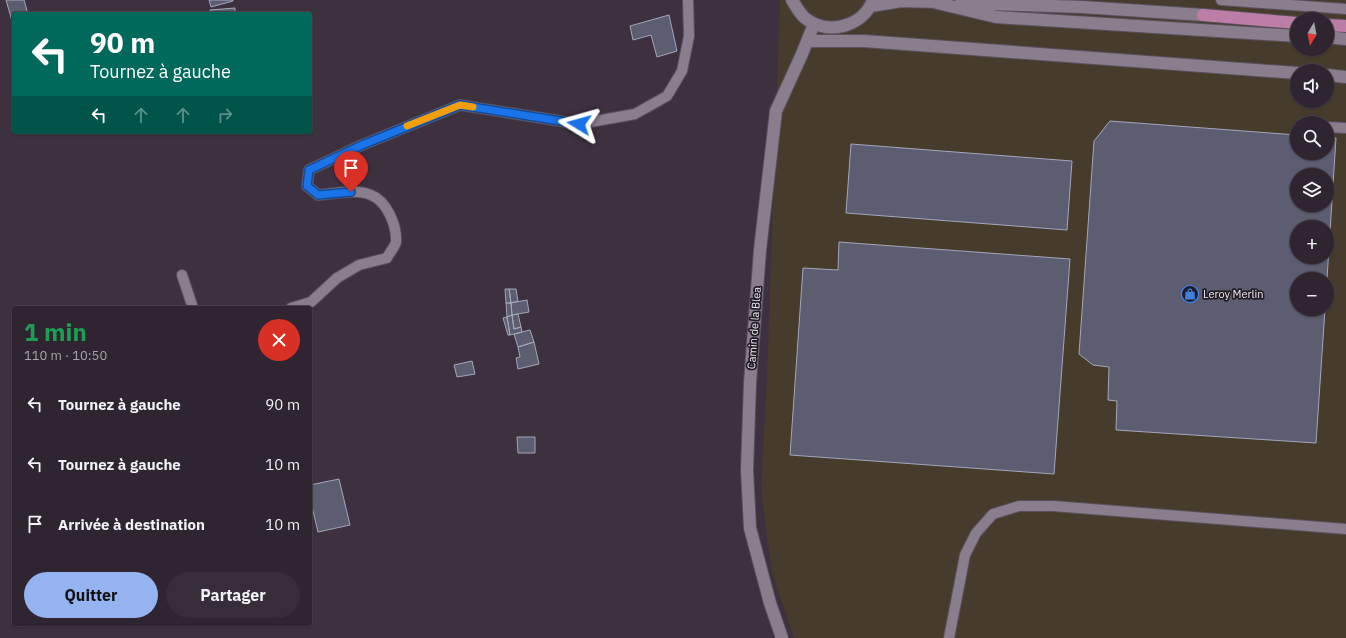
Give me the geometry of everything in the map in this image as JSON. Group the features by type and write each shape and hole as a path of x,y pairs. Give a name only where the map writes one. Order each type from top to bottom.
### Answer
{"main road":[{"path":"1203,16 1290,22"},
{"path":"1334,25 1346,26"}],"street":[{"path":"792,0 805,18 814,24 825,27 846,26 860,18 872,3 901,1 1082,7 1203,16"},
{"path":"933,2 996,17 1290,36"},
{"name":"Camin de la Blea","path":"782,638 770,603 750,528 747,470 750,383 760,250 776,111 808,41 814,24"},
{"path":"1334,38 1346,39"},
{"path":"808,41 864,41 1290,72"},
{"path":"1334,76 1346,77"}],"lane":[{"path":"297,306 311,302 337,278 359,266 386,258 396,244 395,224 386,208 372,195 351,192 318,195 307,186 309,170 362,145 460,105 579,124 635,114 667,96 682,72 689,36 688,0"},
{"path":"1221,0 1346,9"},
{"path":"1334,127 1346,128"},
{"path":"182,275 192,306"},
{"path":"949,638 965,555 976,533 993,514 1019,506 1053,506 1346,529"}],"shaded area":[{"path":"780,0 1346,0 1346,638 794,638 772,573 761,489 767,378"}],"building":[{"path":"6,0 24,0 27,12 12,12 12,21"},
{"path":"209,0 233,0 233,1 211,7"},
{"path":"235,8 235,12 210,12 210,10"},
{"path":"669,15 677,51 657,57 651,35 633,40 630,26"},
{"name":"Leroy Merlin","path":"1110,121 1290,134 1290,160 1334,160 1334,138 1336,138 1334,169 1334,168 1290,168 1290,212 1331,212 1331,220 1290,220 1290,264 1328,264 1327,272 1290,272 1290,316 1325,316 1316,443 1116,430 1117,401 1108,400 1109,367 1093,365 1079,354 1094,141"},
{"path":"851,144 1072,161 1067,230 846,213"},
{"path":"839,242 1070,259 1054,474 790,455 803,268 838,270"},
{"path":"505,289 509,289 511,303 506,303"},
{"path":"509,289 516,289 518,301 511,303"},
{"path":"527,300 529,312 512,315 511,303"},
{"path":"506,303 511,303 512,315 507,317"},
{"path":"518,314 521,327 514,329 512,315"},
{"path":"512,315 514,329 521,327 522,332 510,335 507,317"},
{"path":"507,317 510,335 508,335 503,318"},
{"path":"530,330 534,342 518,347 514,334"},
{"path":"534,342 539,364 518,369 516,358 520,357 518,347"},
{"path":"472,361 475,374 457,377 454,365"},
{"path":"517,437 535,437 535,453 518,453"},
{"path":"339,479 350,525 318,532 312,506 312,485"}],"slow traffic":[{"path":"407,126 460,105 473,107"}],"place":[{"name":"Leroy Merlin","path":"1190,294"}],"route":[{"path":"351,192 318,195 307,186 309,170 362,145 460,105 579,124"}]}
